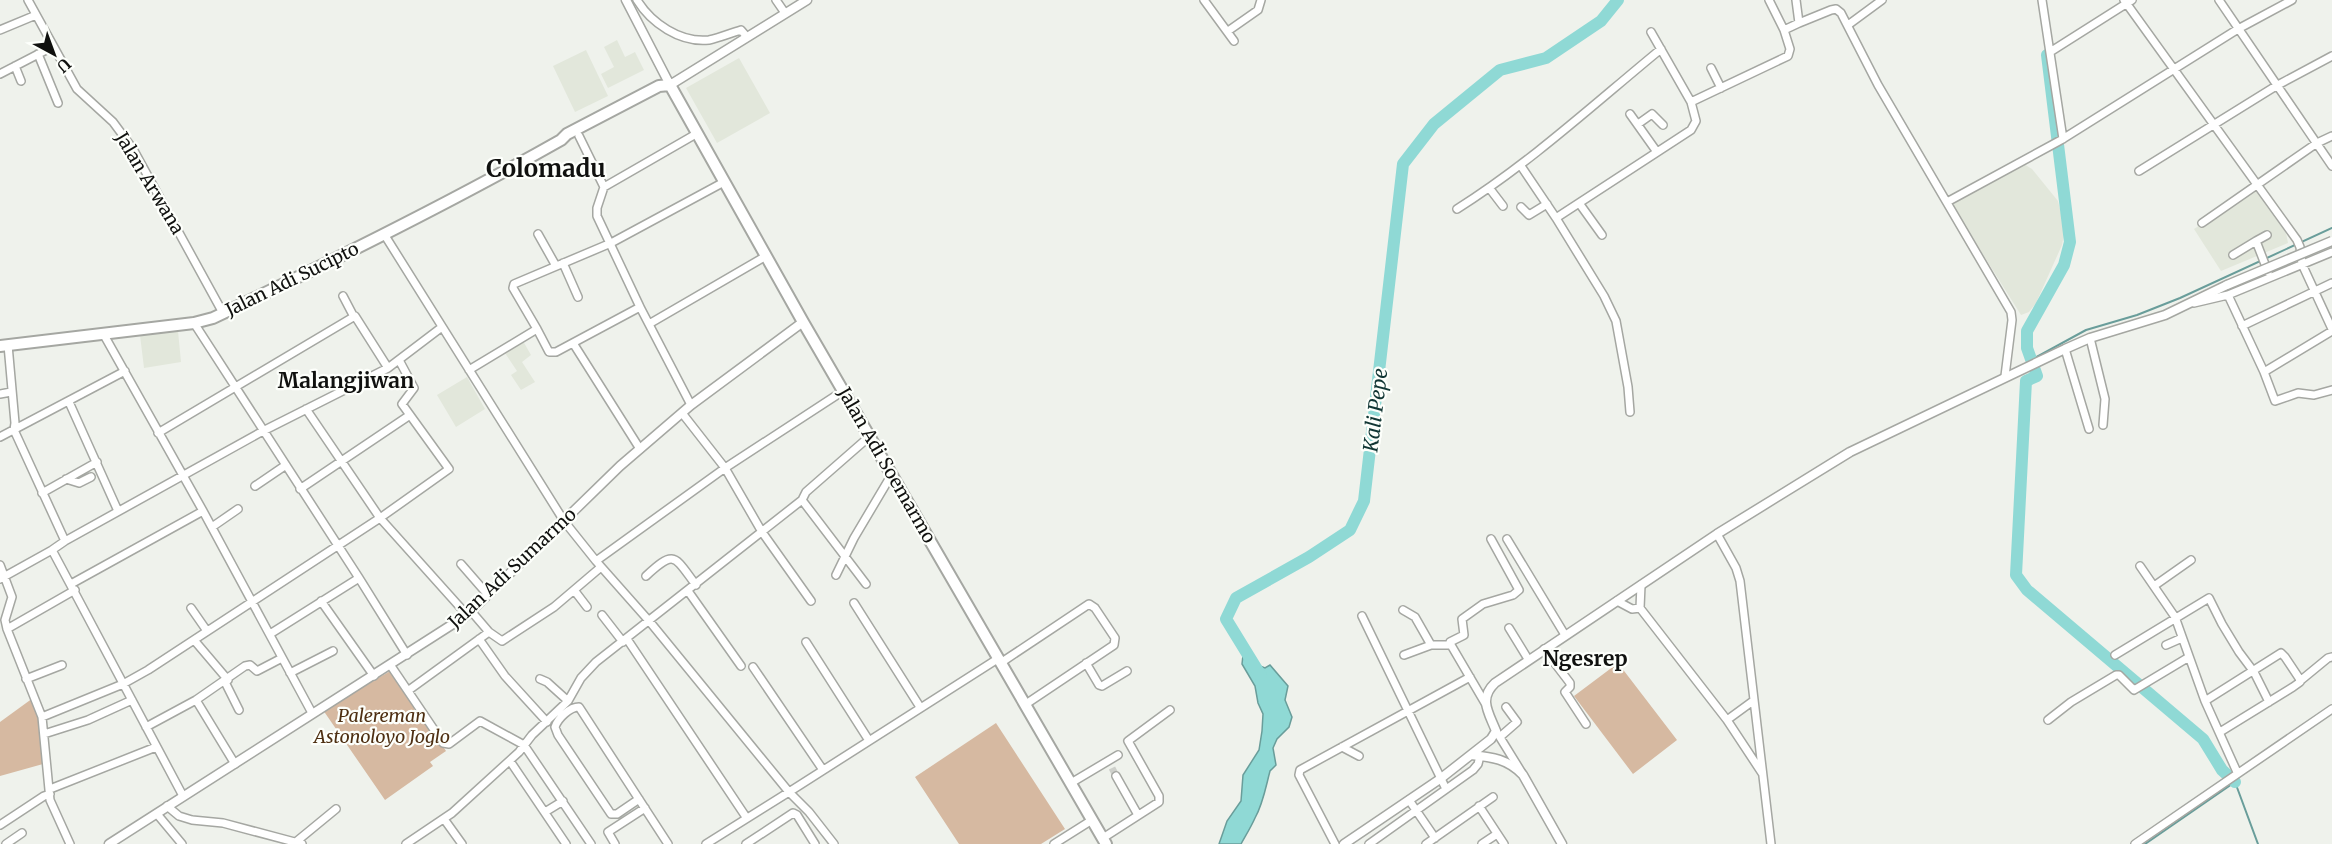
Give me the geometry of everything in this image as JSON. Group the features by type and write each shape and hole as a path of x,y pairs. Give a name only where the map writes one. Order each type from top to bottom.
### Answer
{"highway":[{"name":"Jalan Adi Soemarmo","path":"670,85 803,322 1105,841"},
{"name":"Jalan Adi Sucipto","path":"561,140 570,140 579,136 662,93 670,85"},
{"name":"Jalan Adi Sucipto","path":"4,346 194,323 223,313 384,234 659,86 670,85"}],"main road":[{"path":"626,0 670,85"},
{"name":"Jalan Adi Sucipto","path":"670,85 807,0"},
{"path":"1348,843 1476,756 1498,733 1485,703 1490,688 1528,659 1717,534 1876,438 2005,376 2090,338 2147,322 2191,304 2227,285 2332,241"},
{"name":"Jalan Adi Sumarmo","path":"109,844 312,713 391,666 469,613 640,448 691,405 803,322"},
{"path":"1476,756 1508,761 1523,775 1563,844"}],"street":[{"name":"Jalan Arwana","path":"28,0 79,92 108,117 133,149 223,313"},
{"path":"637,0 652,20 681,35 707,40 741,30 747,37"},
{"path":"776,0 785,13"},
{"path":"1204,0 1234,41"},
{"path":"1228,31 1258,10 1261,0"},
{"path":"1691,102 1788,56 1790,49 1784,30 1769,0"},
{"path":"1796,0 1799,23"},
{"path":"1848,25 1882,0"},
{"path":"2042,0 2062,139"},
{"path":"2219,0 2332,166"},
{"path":"1947,202 2062,139 2238,29 2292,0"},
{"path":"2050,52 2128,1 2212,125 2299,243 2302,264 2332,330 2264,372"},
{"path":"1784,30 1836,9 1841,12 1878,85 2011,312 2005,376"},
{"path":"0,30 36,15"},
{"path":"1556,218 1691,130 1695,125 1695,114 1691,102 1651,32"},
{"path":"0,74 52,47"},
{"path":"1457,209 1490,189 1521,166 1661,49"},
{"path":"38,54 58,103"},
{"path":"2139,171 2276,86 2332,56"},
{"path":"15,66 21,81"},
{"path":"1711,68 1721,88"},
{"path":"1630,114 1657,152"},
{"path":"1638,124 1652,114 1663,125"},
{"path":"691,405 640,307 596,212 604,187 696,134"},
{"path":"579,136 604,187"},
{"path":"2202,223 2317,143 2332,136"},
{"path":"1521,166 1611,308 1616,321 1628,387 1630,412"},
{"path":"640,307 552,353 513,286 610,243 723,182"},
{"path":"1490,189 1503,206"},
{"path":"1579,203 1602,235"},
{"path":"1521,207 1529,215 1546,204"},
{"path":"384,234 564,521 834,844"},
{"path":"538,234 578,297"},
{"path":"2233,255 2266,235"},
{"path":"2256,241 2270,277"},
{"path":"2191,304 2228,295 2332,252"},
{"path":"649,324 766,256"},
{"path":"2242,326 2332,283"},
{"path":"2228,295 2275,401 2298,393 2314,395 2332,390"},
{"path":"343,296 387,368"},
{"path":"158,433 354,317"},
{"path":"194,323 407,655"},
{"path":"2,577 263,431 387,368 442,327"},
{"path":"469,370 537,329"},
{"path":"104,334 212,526 312,713"},
{"path":"2090,338 2105,399 2103,425"},
{"path":"573,343 640,448"},
{"path":"4,346 15,423 14,430 65,541"},
{"path":"2065,349 2089,429"},
{"path":"42,717 123,684 338,546 449,470 402,403 414,388 399,360"},
{"path":"0,436 125,371"},
{"path":"306,409 380,518 469,613 489,633 501,641 554,608 574,591 598,564 725,468 843,391"},
{"path":"0,394 11,392"},
{"path":"69,402 118,511"},
{"path":"682,413 725,468 762,532 811,601"},
{"path":"300,489 410,415"},
{"path":"406,844 444,819 519,752 568,701 585,672 802,500 806,492 870,436"},
{"path":"42,493 97,462"},
{"path":"255,486 286,465"},
{"path":"836,575 892,474"},
{"path":"66,479 79,483 91,477"},
{"path":"802,500 867,584"},
{"path":"212,526 238,509"},
{"path":"7,629 73,587 203,511"},
{"path":"1717,534 1736,568 1740,581 1771,844"},
{"path":"1507,539 1565,635"},
{"path":"1449,645 1450,642 1464,635 1462,619 1483,604 1513,595 1519,590 1491,540"},
{"path":"52,550 183,796"},
{"path":"646,576 662,561 669,558 681,566 696,585"},
{"path":"2154,586 2191,560"},
{"path":"461,564 488,595"},
{"path":"0,565 2,577 12,597 10,609 3,617 42,717 52,806 70,844"},
{"path":"2140,566 2175,617 2205,700 2237,772"},
{"path":"270,634 359,578"},
{"path":"1641,585 1640,608 1727,720 1763,775"},
{"path":"574,591 587,608"},
{"path":"688,591 741,666"},
{"path":"2115,655 2209,598 2239,652 2254,672 2269,702"},
{"path":"321,601 374,676"},
{"path":"1617,601 1632,609 1640,608"},
{"path":"854,603 920,707"},
{"path":"706,844 920,707 1091,604 1115,642 1026,704"},
{"path":"191,608 207,631"},
{"path":"1403,610 1415,617 1431,645"},
{"path":"602,615 625,641 746,817"},
{"path":"1362,616 1446,789"},
{"path":"1509,628 1528,659"},
{"path":"409,690 489,633"},
{"path":"2166,645 2182,638"},
{"path":"479,639 505,676 547,722"},
{"path":"194,640 227,681 239,710"},
{"path":"806,642 868,740"},
{"path":"1404,654 1431,645 1449,645 1453,648 1485,703"},
{"path":"1544,649 1570,684 1565,692 1586,723"},
{"path":"290,673 333,651"},
{"path":"2205,700 2282,653 2300,681"},
{"path":"2048,720 2071,702 2117,675 2133,690 2189,657"},
{"path":"2220,732 2269,702 2332,657"},
{"path":"146,728 227,681 245,666 250,665 257,672 282,658"},
{"path":"1086,663 1099,685 1102,686 1127,671"},
{"path":"26,679 62,664"},
{"path":"391,666 443,743 449,744 480,721 525,745 591,844"},
{"path":"753,667 823,770"},
{"path":"1335,844 1299,772 1302,768 1470,677"},
{"path":"540,679 547,682 568,701"},
{"path":"44,734 88,720 132,700"},
{"path":"196,700 235,764"},
{"path":"1727,720 1753,701"},
{"path":"639,799 617,814 612,814 558,735 555,727 571,709 579,707 645,808 668,844"},
{"path":"1506,707 1517,722 1498,733 1523,775"},
{"path":"2134,844 2332,709"},
{"path":"1105,841 1159,802 1160,799 1128,741 1170,710"},
{"path":"0,825 50,792 156,747"},
{"path":"1342,747 1359,756"},
{"path":"1071,783 1110,765 1118,755"},
{"path":"1369,844 1473,770 1478,764 1476,756"},
{"path":"512,764 566,844"},
{"path":"1116,776 1138,815"},
{"path":"1409,800 1432,841 1492,797"},
{"path":"545,812 563,801"},
{"path":"167,806 179,816 192,820 223,823 286,842 300,843 336,809"},
{"path":"1479,806 1504,844"},
{"path":"615,844 608,832 645,808"},
{"path":"746,844 793,813 797,815 814,843"},
{"path":"157,814 182,844"},
{"path":"444,819 462,844"},
{"path":"1054,844 1092,820"},
{"path":"6,844 22,833"},
{"path":"1482,844 1497,834"}],"shaded area":[{"path":"617,40 625,57 635,52 644,70 608,88 601,74 614,67 604,47"},
{"path":"586,50 608,96 575,112 553,66"},
{"path":"739,58 770,113 717,143 686,88"},
{"path":"2022,163 2032,169 2058,201 2065,229 2062,245 2036,303 2029,312 2021,315 1952,205"},
{"path":"2254,189 2286,233 2288,243 2221,271 2194,229"},
{"path":"178,331 181,362 144,368 140,335"},
{"path":"523,341 531,355 522,362 535,382 521,390 511,375 517,371 505,353"},
{"path":"467,377 485,409 456,427 437,395"}],"green space":[{"path":"1618,663 1677,740 1633,774 1574,696"},
{"name":"Palereman Astonoloyo Joglo","path":"392,670 446,751 430,762 433,766 385,800 323,710"},
{"path":"33,698 40,723 43,764 0,776 0,722"},
{"path":"996,723 1065,829 1041,844 959,844 915,777"}],"water":[{"path":"1243,655 1265,668 1270,665 1288,686 1285,700 1292,717 1289,727 1277,739 1273,748 1276,765 1270,771 1260,807 1252,825 1241,844 1219,844 1227,821 1241,801 1243,775 1259,750 1262,731 1263,714 1255,686 1242,664"}],"waterway":[{"name":"Kali Pepe","path":"1261,676 1226,619 1236,598 1309,557 1350,530 1364,501 1403,164 1434,124 1500,70 1546,58 1601,21 1618,0"},
{"path":"2047,55 2070,242 2064,265 2027,331 2027,348 2037,376 2026,381 2016,575 2027,590 2203,739 2222,770 2235,782"},
{"path":"2031,360 2086,330 2137,315 2180,298 2332,228"},
{"path":"2145,844 2235,782 2258,844"}],"tunnel":[{"path":"1112,768 1116,776"}],"district":[{"name":"Colomadu","path":"546,168"},
{"name":"Malangjiwan","path":"346,380"},
{"name":"Ngesrep","path":"1585,658"}]}
